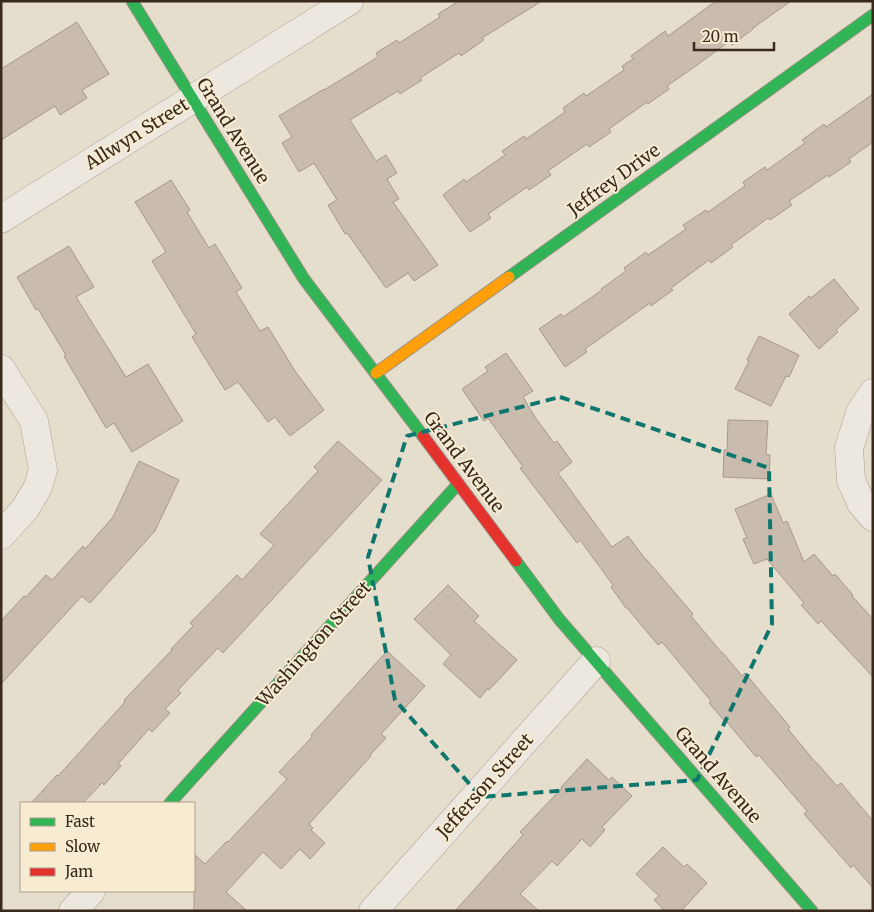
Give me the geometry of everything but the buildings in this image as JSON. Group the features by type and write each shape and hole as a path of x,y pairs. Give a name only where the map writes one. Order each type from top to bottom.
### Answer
{"street":[{"name":"Grand Avenue","path":"132,1 304,279 559,619 812,911"},
{"name":"Allwyn Street","path":"1,219 349,1"},
{"name":"Jeffrey Drive","path":"376,373 873,15"},
{"path":"1,369 34,422 43,470 38,487 25,509 1,535"},
{"path":"873,393 860,413 849,448 851,480 861,503 873,516"},
{"name":"Washington Street","path":"171,802 458,484"},
{"name":"Jefferson Street","path":"373,911 596,661"},
{"path":"73,911 90,892"}],"highlighted area":[{"path":"560,397 769,468 772,624 697,780 481,797 395,700 368,557 407,436"}],"traffic: fast":[{"path":"132,1 304,279 423,436"},
{"path":"509,277 873,15"},
{"path":"171,802 458,484"},
{"path":"516,561 559,619 812,911"}],"traffic: slow":[{"path":"376,373 509,277"}],"traffic: jam":[{"path":"423,436 516,561"}]}
